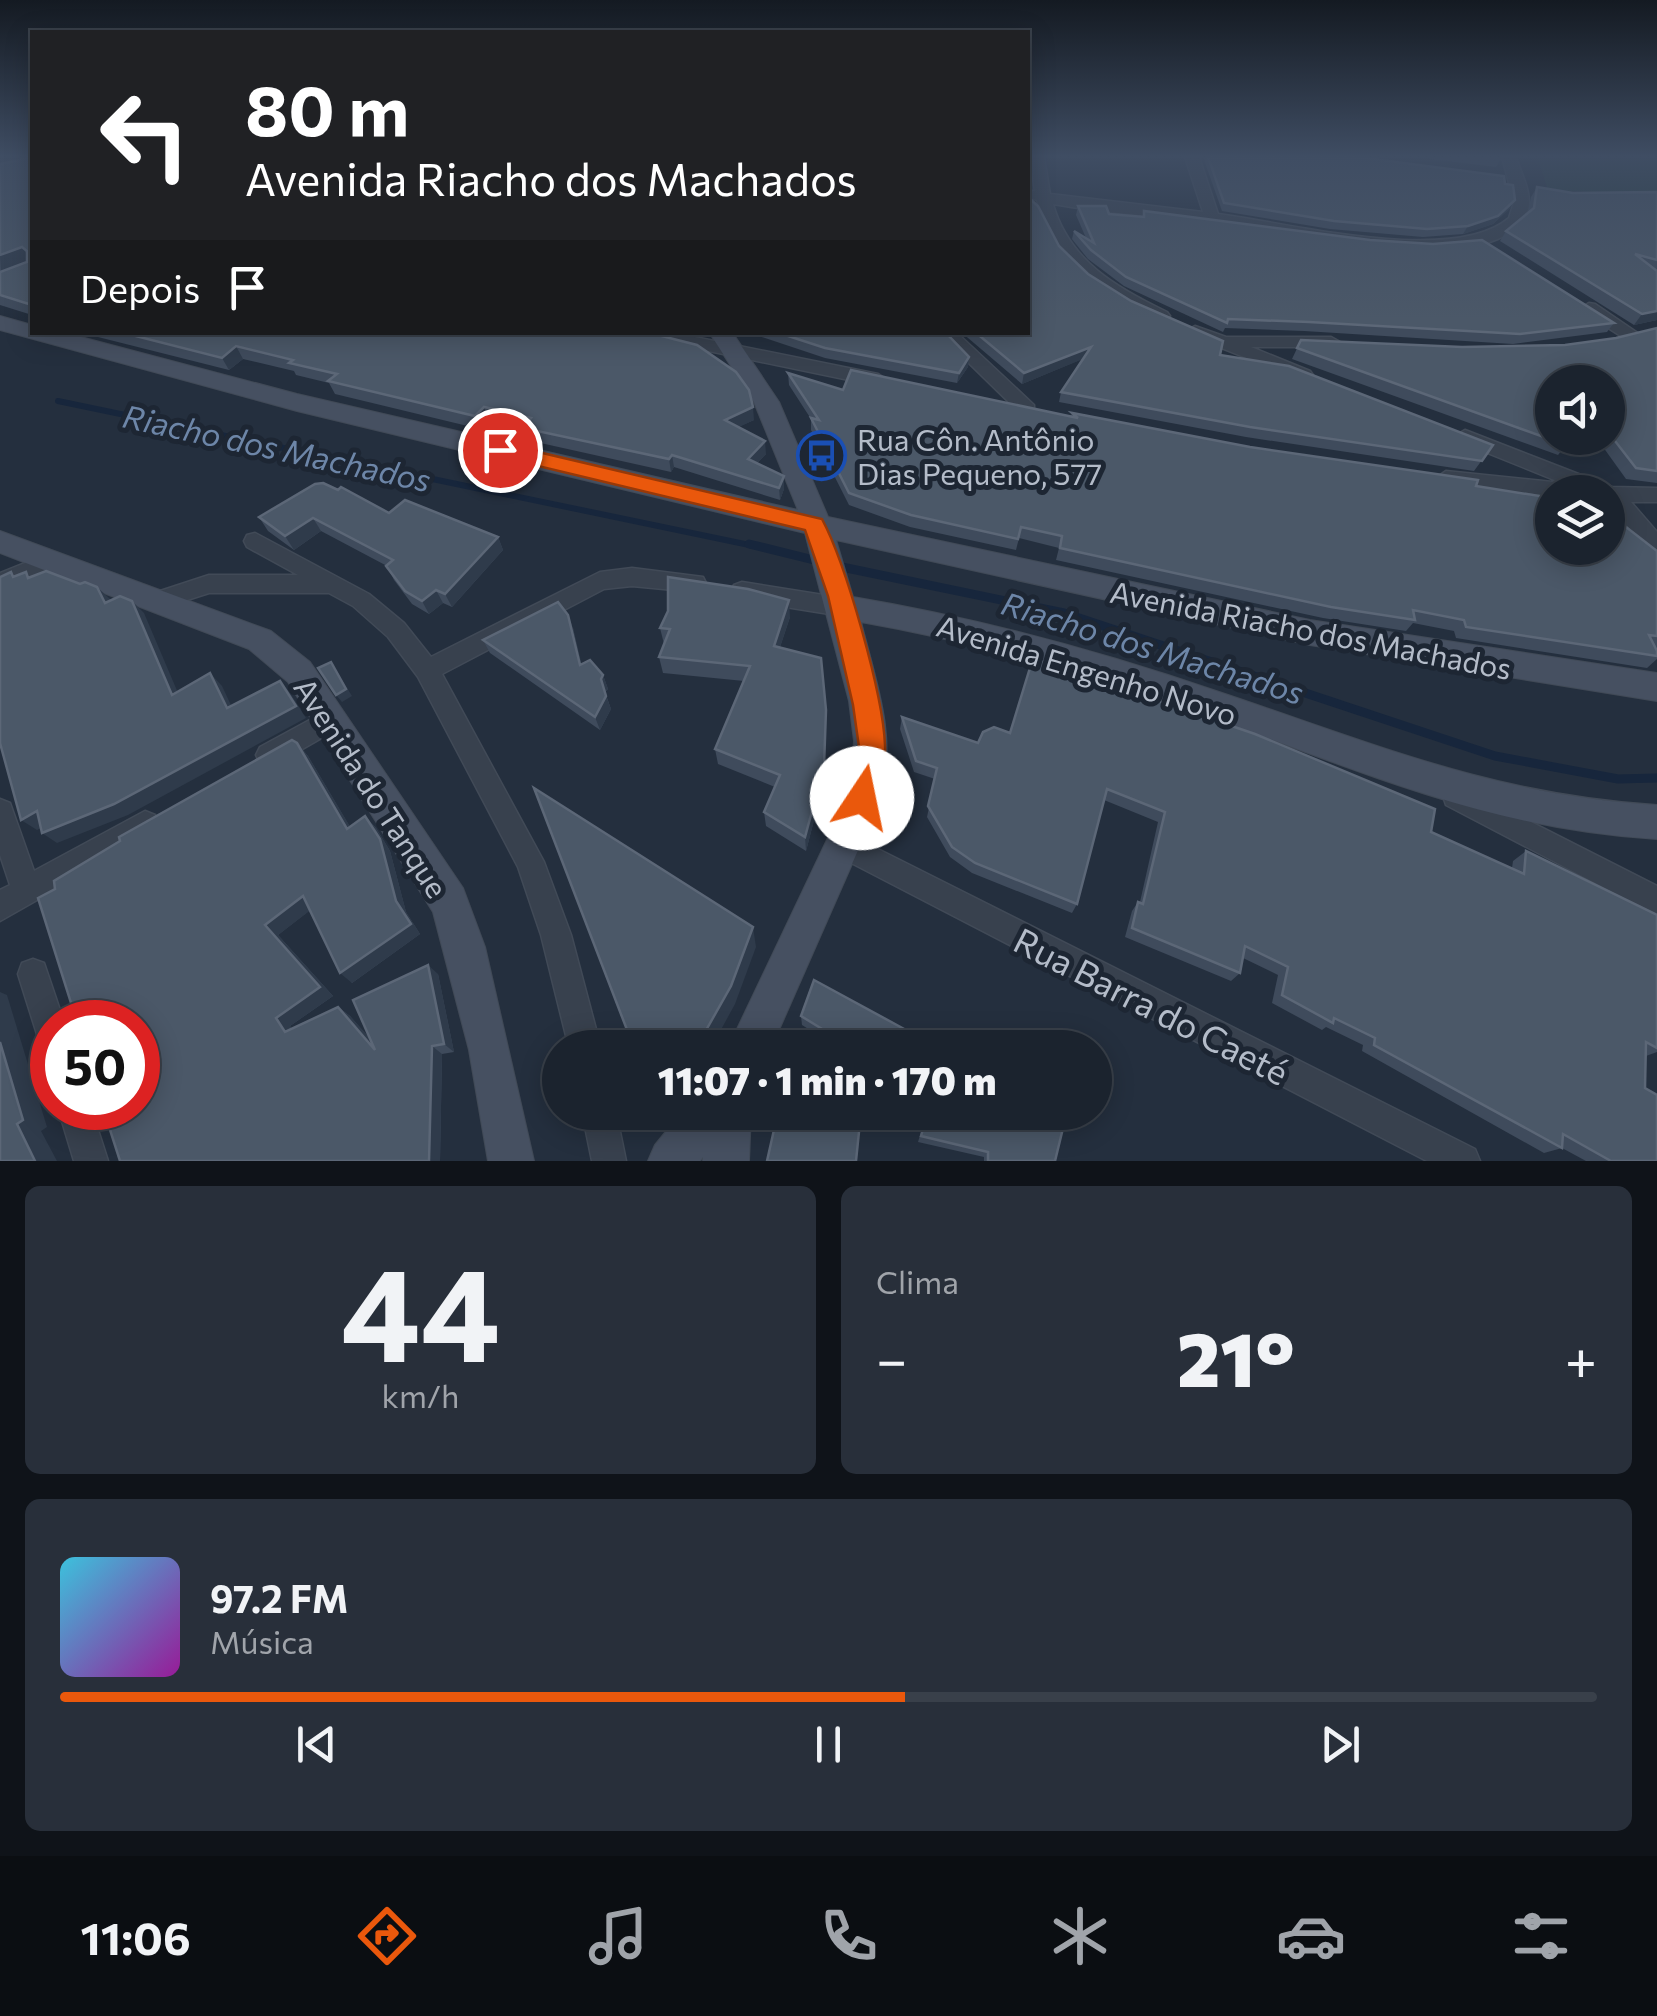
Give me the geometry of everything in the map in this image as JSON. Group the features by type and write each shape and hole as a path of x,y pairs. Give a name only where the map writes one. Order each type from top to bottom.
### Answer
{"main road":[{"name":"Avenida Riacho dos Machados","path":"0,323 30,331"},
{"name":"Avenida Riacho dos Machados","path":"44,335 818,538 1239,620 1532,672 1657,688"},
{"path":"723,335 739,353 784,438 841,601 872,747 862,798 844,845 758,1030"},
{"name":"Avenida do Tanque","path":"0,542 260,640 299,672 449,902 482,1016 511,1161"},
{"name":"Avenida Engenho Novo","path":"841,601 1045,650 1222,707 1440,788"},
{"path":"1440,788 1553,814 1657,822"},
{"path":"671,1161 696,1130"},
{"path":"726,1161 728,1130"}],"street":[{"path":"1043,211 1073,260 1105,286 1148,310 1322,382"},
{"path":"1165,211 1426,245 1480,240 1518,217 1520,211"},
{"path":"1210,211 1212,217"},
{"path":"1480,240 1497,251"},
{"path":"1565,293 1632,336"},
{"path":"1598,343 1657,327"},
{"path":"655,335 890,382"},
{"path":"948,335 1036,410 988,401"},
{"path":"1224,343 1275,339 1354,343"},
{"path":"1451,431 1560,475"},
{"path":"1416,473 1535,489"},
{"path":"1625,495 1657,496"},
{"path":"1625,509 1657,548"},
{"path":"256,541 361,600 396,630 427,670 530,862 556,935 580,1030"},
{"path":"0,582 50,561"},
{"name":"Avenida Engenho Novo","path":"427,670 600,581 659,578 841,601"},
{"path":"159,600 209,584 333,584"},
{"path":"246,768 330,720"},
{"name":"Avenida Engenho Novo","path":"1440,788 1657,901"},
{"path":"0,812 26,891"},
{"path":"0,906 161,815"},
{"name":"Rua Barra do Caeté","path":"844,845 1463,1161"},
{"path":"33,974 41,1000"},
{"path":"81,1130 91,1161"},
{"path":"603,1130 609,1161"}],"building":[{"path":"0,211 30,211 30,304 0,295 0,272 27,262 27,251 22,247 0,255"},
{"path":"1030,211 1041,211 1059,246 1088,274 1131,301 1223,341 1220,355 1289,366 1493,445 1482,461 1250,427 1061,392 1091,347 1024,373 979,335 1030,335"},
{"path":"1080,211 1144,217 1145,211 1370,240 1433,244 1482,240 1614,323 1520,334 1309,322 1228,319 1227,323 1126,277 1074,231 1094,243"},
{"path":"1274,211 1503,211 1468,226 1427,229"},
{"path":"1530,211 1657,211 1657,260 1635,254 1657,271 1657,311 1642,314 1506,231"},
{"path":"1657,328 1657,471 1636,468 1625,454 1625,365 1535,365 1535,434 1297,348 1301,340 1462,347 1565,345"},
{"path":"132,335 658,335 697,345 736,372 749,390 753,407 725,420 765,441 748,459 784,476 779,488 672,455 669,459 523,428 531,418 484,407 475,416 328,381 337,374 236,346 222,358"},
{"path":"785,335 948,335 969,357 959,373 825,348"},
{"path":"851,370 1078,418 1072,413 1250,447 1478,480 1476,486 1535,495 1535,565 1625,565 1625,526 1657,551 1657,636 1649,635 1657,656 1466,627 1464,620 1413,610 1415,620 1331,607 1060,548 1062,536 1021,527 1018,539 911,515 849,493 811,418 819,420 788,373 843,390"},
{"path":"323,483 338,490 341,487 389,513 405,500 498,537 445,594 436,590 422,601 405,591 386,566 393,560 313,518 285,536 259,517"},
{"path":"46,571 97,587 105,603 120,596 132,601 172,695 210,673 227,708 280,681 296,706 114,804 42,833 37,811 21,820 0,743 0,577 26,572 28,578"},
{"path":"668,577 748,589 789,600 774,646 821,658 826,710 824,767 805,837 764,812 780,775 715,749 750,666 659,657 670,629 660,628 668,611"},
{"path":"558,602 568,615 580,665 590,660 603,675 606,696 595,717 483,640"},
{"path":"1033,658 1255,734 1435,809 1431,832 1524,874 1526,851 1657,915 1657,1048 1646,1042 1645,1088 1657,1095 1657,1161 1611,1161 1563,1134 1562,1148 1374,1045 1375,1038 1334,1018 1333,1023 1282,995 1288,967 1245,946 1240,973 1132,928 1138,902 1143,904 1165,812 1107,789 1077,904 975,863 952,847 928,806 937,768 916,761 902,717 978,743 983,732 994,727 1010,733"},
{"path":"331,662 346,689 336,695 318,668"},
{"path":"292,740 297,743 347,829 365,816 380,839 396,901 411,924 340,973 303,896 265,925 320,987 276,1018 285,1032 338,1007 375,1050 353,1000 428,965 444,1044 432,1046 429,1161 120,1161 110,1130 160,1130 160,1000 70,1000 38,898 55,889 54,881 120,841 119,837"},
{"path":"534,788 753,927 731,986 706,1030 627,1030"},
{"path":"814,980 906,1030 824,1030 801,1016"},
{"path":"0,1042 23,1120 17,1124 35,1161 0,1161"},
{"path":"774,1130 859,1130 856,1161 767,1161"},
{"path":"923,1130 1063,1130 1055,1161 988,1161 988,1152 921,1136"}],"waterway":[{"name":"Riacho dos Machados","path":"58,401 759,547"},
{"name":"Riacho dos Machados","path":"749,544 818,561"},
{"name":"Riacho dos Machados","path":"837,566 1064,613 1495,756 1618,779 1657,778"}],"place":[{"name":"Rua Côn. Antônio Dias Pequeno, 577","path":"822,455"}],"route":[{"path":"500,450 814,524 839,596 866,705 872,747 862,798"}]}
